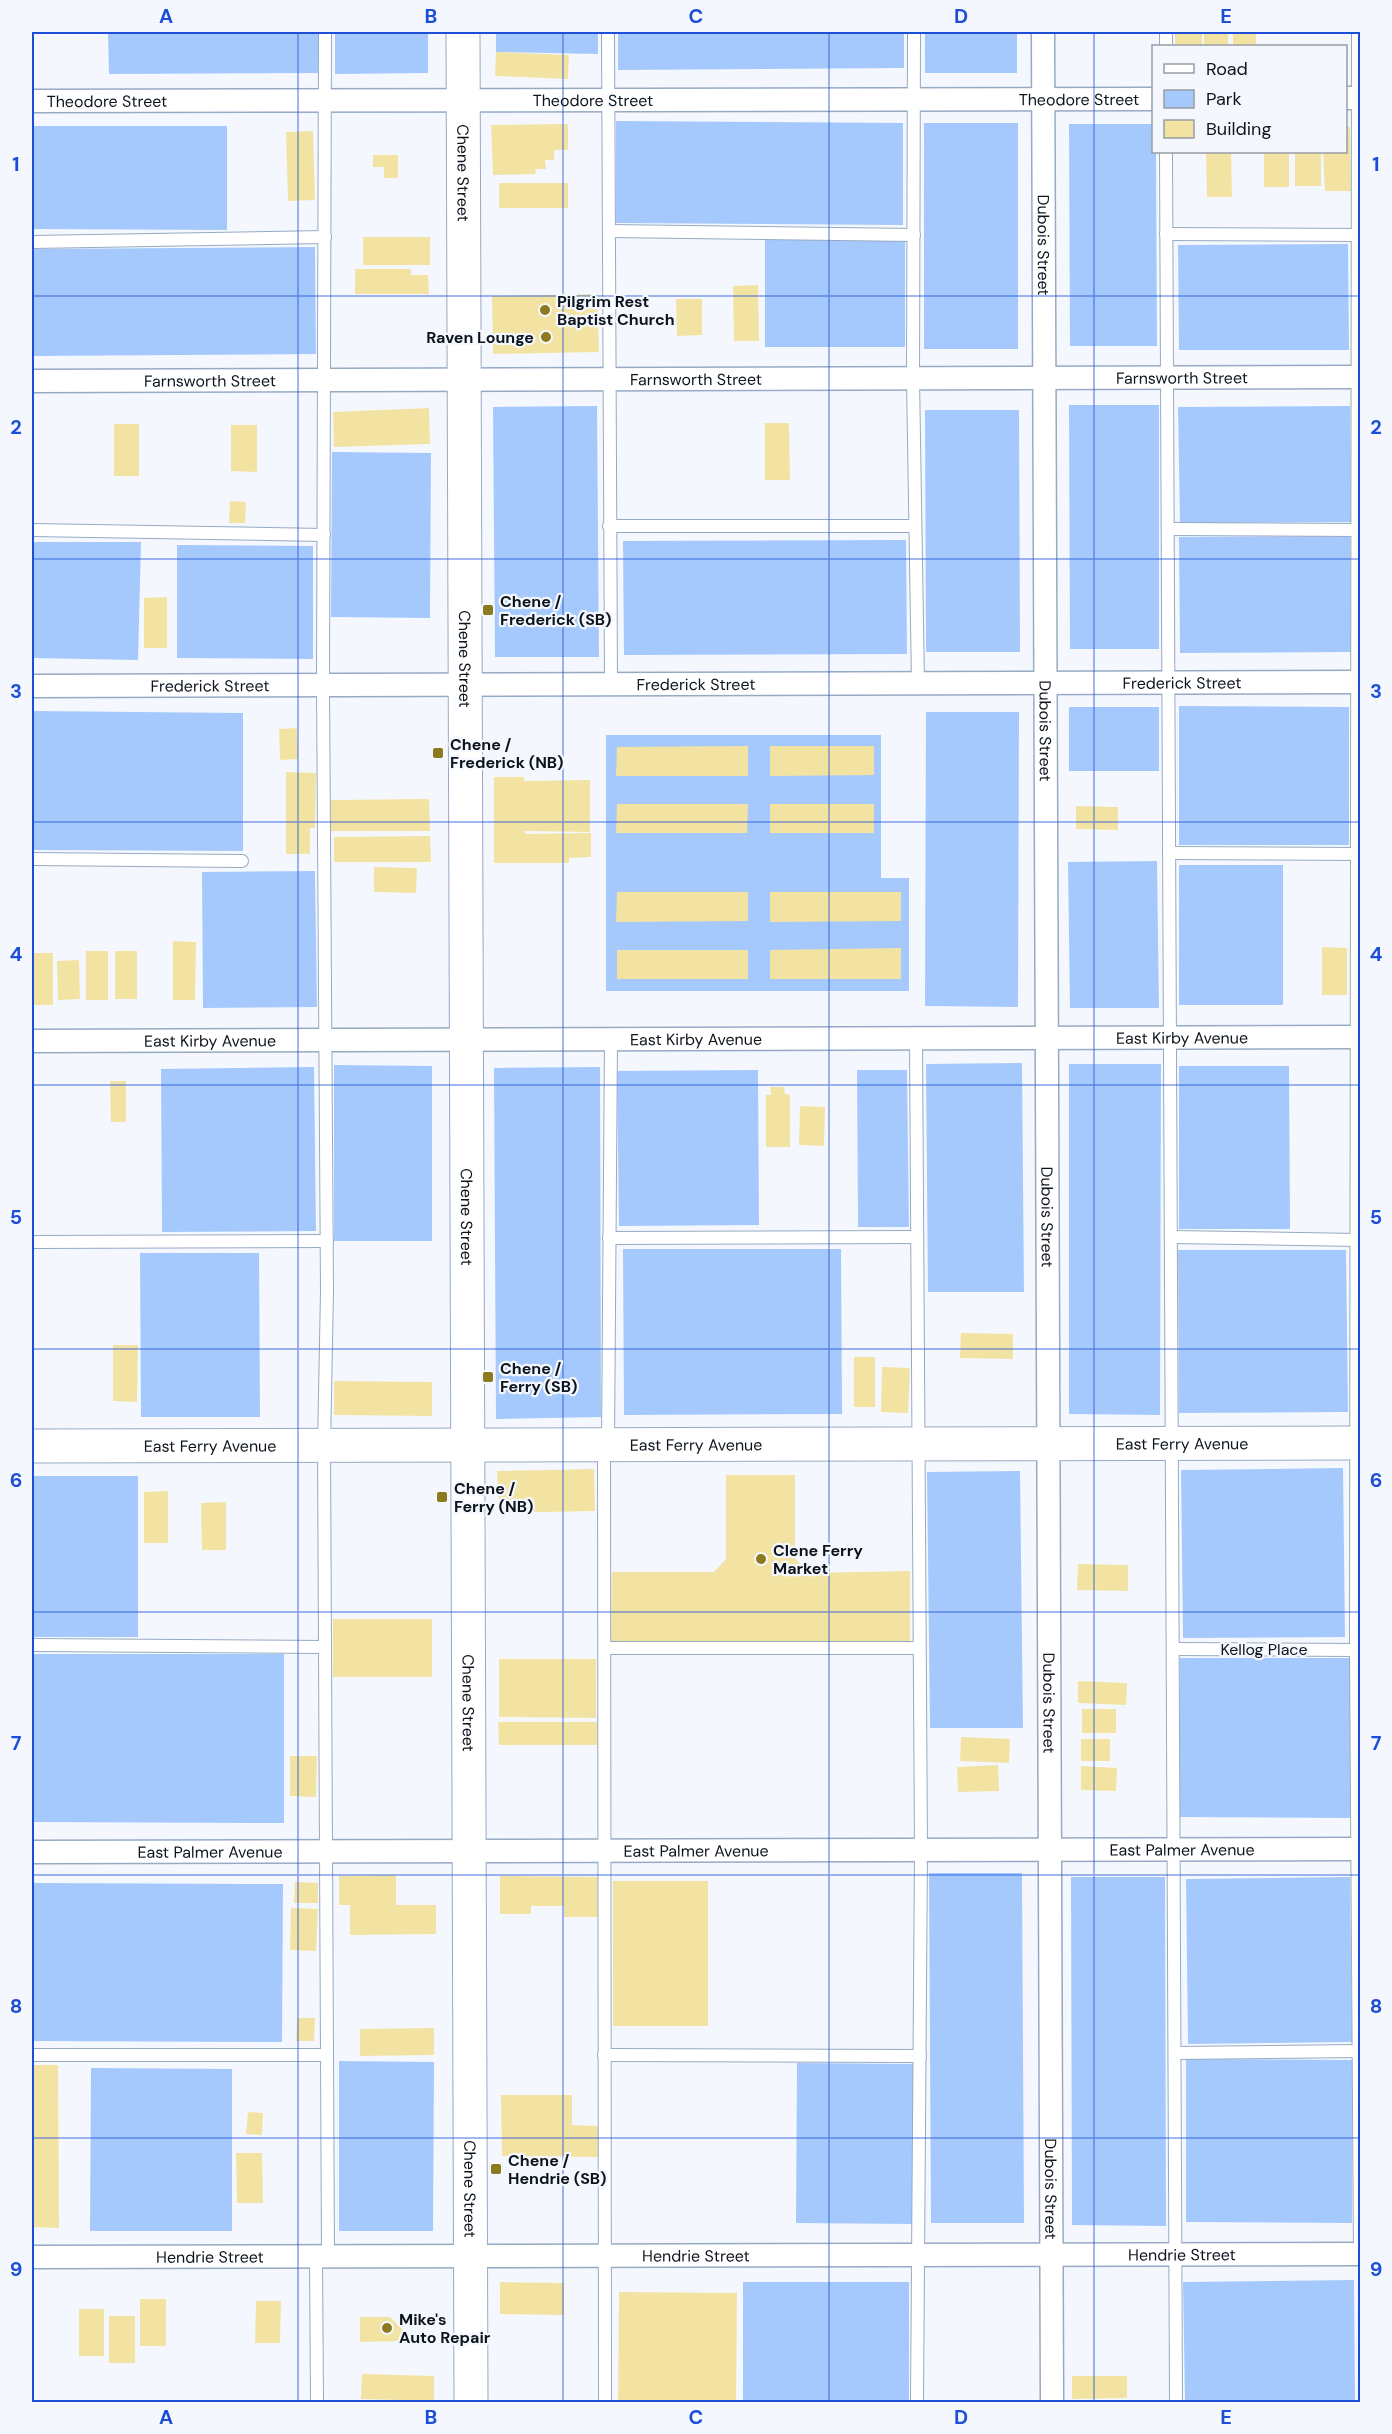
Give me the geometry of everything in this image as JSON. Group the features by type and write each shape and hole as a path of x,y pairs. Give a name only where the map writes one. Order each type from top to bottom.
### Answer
{"street":[{"name":"Chene Street","path":"463,32 471,2403"},
{"name":"Dubois Street","path":"1043,32 1052,2403"},
{"name":"Theodore Street","path":"32,101 1152,99"},
{"name":"Farnsworth Street","path":"32,381 1359,377"},
{"name":"Frederick Street","path":"32,686 1359,682"},
{"name":"East Kirby Avenue","path":"32,1041 1359,1037"},
{"name":"East Ferry Avenue","path":"32,1446 1359,1443"},
{"name":"East Palmer Avenue","path":"32,1852 1359,1849"},
{"name":"Hendrie Street","path":"32,2257 1360,2254"}],"lane":[{"path":"317,2403 327,2055 324,1446 327,1241 323,685 325,32"},
{"path":"608,32 610,684"},
{"path":"914,32 913,379 918,683"},
{"path":"1358,32 1355,98 1359,377 1359,1443 1356,1650 1360,2262"},
{"path":"1166,153 1176,2403"},
{"path":"609,231 914,235"},
{"path":"1167,234 1358,235"},
{"path":"32,242 325,237"},
{"path":"609,526 915,526"},
{"path":"1168,529 1358,530"},
{"path":"32,530 324,535"},
{"path":"1169,853 1358,854"},
{"path":"32,859 242,861"},
{"path":"916,1038 921,1850 917,2403"},
{"path":"604,2403 606,1445 611,1039"},
{"path":"1171,1236 1358,1240"},
{"path":"609,1238 916,1237"},
{"path":"32,1242 327,1241"},
{"path":"32,1645 325,1647"},
{"path":"605,1648 919,1647"},
{"name":"Kellog Place","path":"1173,1649 1356,1650"},
{"path":"1175,2053 1359,2051"},
{"path":"32,2055 327,2055"},
{"path":"604,2055 920,2056"}],"green space":[{"path":"108,32 318,32 318,73 109,74"},
{"path":"335,32 428,32 428,73 335,74"},
{"path":"496,32 598,32 598,54 496,52"},
{"path":"618,32 904,32 904,68 618,70"},
{"path":"925,32 1017,32 1017,73 925,73"},
{"path":"616,121 903,123 903,225 616,223"},
{"path":"924,123 1018,123 1018,349 924,349"},
{"path":"1069,124 1152,124 1152,153 1156,153 1157,346 1070,346"},
{"path":"32,126 227,126 227,230 32,229"},
{"path":"765,240 905,240 905,347 765,347"},
{"path":"1348,244 1349,350 1179,350 1178,245"},
{"path":"315,247 316,354 32,356 32,249"},
{"path":"1069,405 1159,405 1159,649 1070,649"},
{"path":"597,406 599,657 495,657 493,407"},
{"path":"1350,406 1351,522 1180,523 1178,407"},
{"path":"925,410 1019,410 1020,652 926,652"},
{"path":"332,452 431,453 430,618 331,617"},
{"path":"1350,536 1351,652 1180,653 1179,537"},
{"path":"906,540 907,654 624,655 623,541"},
{"path":"32,542 141,542 138,660 32,658"},
{"path":"177,545 313,546 313,659 177,658"},
{"path":"1179,706 1349,707 1349,845 1179,845"},
{"path":"1069,707 1159,707 1159,771 1069,771"},
{"path":"32,711 243,713 243,851 32,850"},
{"path":"926,712 1019,712 1018,1007 925,1006"},
{"path":"606,735 881,735 881,878 909,878 909,991 606,991"},
{"path":"1157,861 1159,1008 1070,1008 1068,862"},
{"path":"1179,865 1283,865 1283,1005 1179,1005"},
{"path":"315,871 317,1007 203,1008 202,872"},
{"path":"1022,1063 1024,1292 928,1292 926,1064"},
{"path":"1069,1064 1161,1064 1160,1415 1069,1414"},
{"path":"334,1065 432,1066 432,1241 334,1241"},
{"path":"1179,1066 1289,1066 1290,1229 1179,1229"},
{"path":"314,1067 316,1231 162,1232 161,1069"},
{"path":"600,1067 601,1417 496,1419 494,1068"},
{"path":"758,1070 759,1225 619,1226 617,1071"},
{"path":"857,1070 907,1070 909,1227 858,1227"},
{"path":"623,1249 841,1249 842,1414 624,1415"},
{"path":"1178,1250 1346,1250 1348,1412 1179,1413"},
{"path":"140,1253 259,1253 260,1417 141,1417"},
{"path":"1343,1468 1345,1637 1183,1638 1181,1470"},
{"path":"1020,1471 1023,1728 930,1728 927,1472"},
{"path":"32,1476 138,1476 138,1637 32,1637"},
{"path":"32,1654 284,1654 284,1823 32,1822"},
{"path":"1180,1658 1350,1658 1350,1818 1180,1817"},
{"path":"929,1873 1022,1873 1024,2223 931,2223"},
{"path":"1071,1877 1165,1877 1166,2226 1072,2225"},
{"path":"1350,1877 1352,2042 1188,2044 1186,1879"},
{"path":"33,1883 283,1884 282,2042 33,2041"},
{"path":"1186,2059 1352,2060 1352,2223 1186,2222"},
{"path":"339,2061 434,2062 433,2231 339,2231"},
{"path":"797,2063 913,2064 913,2224 796,2223"},
{"path":"91,2068 232,2069 232,2231 90,2231"},
{"path":"1354,2280 1355,2402 1185,2402 1183,2282"},
{"path":"743,2282 909,2282 909,2402 743,2402"}],"building":[{"path":"1175,32 1202,32 1202,45 1175,45"},
{"path":"1204,32 1228,32 1228,45 1204,45"},
{"path":"1233,32 1256,32 1256,45 1233,45"},
{"path":"496,52 569,55 568,79 495,76"},
{"path":"568,124 568,150 554,150 554,160 545,160 546,169 535,169 536,174 493,175 491,125"},
{"path":"1347,127 1350,127 1351,191 1325,191 1323,153 1347,153"},
{"path":"313,131 315,200 288,201 286,132"},
{"path":"1206,153 1231,153 1232,197 1207,197"},
{"path":"1264,153 1289,153 1289,187 1264,187"},
{"path":"1295,153 1321,153 1321,186 1295,186"},
{"path":"373,155 398,155 398,178 384,178 384,167 373,167"},
{"path":"499,183 568,183 568,208 499,208"},
{"path":"363,237 430,237 430,265 363,265"},
{"path":"355,269 411,269 411,275 428,275 429,294 355,294"},
{"path":"758,285 759,341 734,341 733,286"},
{"path":"597,294 599,352 493,354 492,296"},
{"path":"676,299 702,299 702,335 677,336"},
{"path":"429,408 430,444 334,447 333,412"},
{"path":"765,423 789,423 790,480 765,480"},
{"path":"114,424 139,424 139,476 114,476"},
{"path":"231,425 257,425 257,472 231,471"},
{"path":"230,501 246,502 245,523 229,523"},
{"path":"167,597 167,648 144,648 144,598"},
{"path":"297,728 298,759 280,760 279,729"},
{"path":"748,746 748,776 616,776 617,747"},
{"path":"770,746 874,746 874,775 770,776"},
{"path":"286,772 316,773 315,828 310,828 310,854 286,854"},
{"path":"494,777 524,777 524,781 590,780 590,832 525,831 525,834 591,833 591,857 569,858 569,863 494,863"},
{"path":"429,799 430,831 331,831 331,800"},
{"path":"617,804 748,804 747,833 616,833"},
{"path":"770,804 874,804 874,833 770,833"},
{"path":"1076,806 1118,807 1118,830 1076,829"},
{"path":"430,836 431,862 334,862 334,837"},
{"path":"374,867 417,868 416,893 374,892"},
{"path":"617,892 748,892 748,921 616,922"},
{"path":"770,892 901,892 901,921 770,922"},
{"path":"173,941 196,942 195,1000 173,1000"},
{"path":"1322,947 1347,948 1347,995 1322,995"},
{"path":"901,948 901,979 770,979 770,950"},
{"path":"617,950 748,950 748,979 617,979"},
{"path":"86,951 108,951 108,1000 86,1000"},
{"path":"115,951 137,951 137,999 115,999"},
{"path":"32,953 53,953 53,1005 32,1005"},
{"path":"79,960 80,999 58,1000 57,961"},
{"path":"110,1081 126,1081 126,1122 111,1122"},
{"path":"770,1087 784,1087 785,1094 790,1095 790,1147 766,1147 766,1095 771,1095"},
{"path":"800,1106 825,1107 824,1146 799,1145"},
{"path":"961,1333 1013,1334 1013,1359 960,1358"},
{"path":"113,1345 138,1345 137,1402 113,1401"},
{"path":"854,1357 875,1357 875,1407 854,1407"},
{"path":"882,1367 910,1368 908,1413 881,1412"},
{"path":"334,1381 432,1382 432,1416 334,1415"},
{"path":"594,1469 595,1511 499,1513 497,1471"},
{"name":"Clene Ferry Market","path":"726,1475 795,1475 795,1558 809,1573 910,1571 910,1641 611,1642 612,1572 714,1572 726,1559"},
{"path":"168,1491 168,1543 144,1543 144,1492"},
{"path":"226,1502 226,1550 202,1550 201,1503"},
{"path":"1078,1564 1128,1565 1128,1591 1077,1590"},
{"path":"333,1619 432,1619 432,1677 333,1677"},
{"path":"499,1659 596,1659 596,1718 499,1717"},
{"path":"1078,1681 1127,1683 1126,1705 1078,1703"},
{"path":"1082,1709 1116,1709 1116,1733 1082,1733"},
{"path":"498,1722 597,1722 597,1745 499,1745"},
{"path":"961,1737 1010,1739 1009,1763 960,1761"},
{"path":"1081,1739 1110,1739 1110,1761 1081,1761"},
{"path":"290,1756 317,1756 316,1797 290,1796"},
{"path":"998,1765 999,1791 958,1792 957,1767"},
{"path":"1081,1766 1117,1768 1116,1791 1081,1790"},
{"path":"396,1875 396,1905 436,1905 436,1934 350,1935 350,1905 339,1905 339,1876"},
{"path":"500,1876 598,1877 598,1917 564,1917 564,1906 531,1906 531,1914 500,1914"},
{"path":"613,1881 708,1881 708,2026 613,2026"},
{"path":"295,1882 318,1883 318,1903 294,1903"},
{"path":"291,1908 318,1909 316,1951 290,1950"},
{"path":"297,2018 315,2018 314,2041 296,2041"},
{"path":"434,2028 434,2055 360,2056 360,2029"},
{"path":"32,2065 58,2065 59,2228 32,2227"},
{"path":"501,2095 572,2095 572,2125 598,2126 598,2157 502,2156"},
{"path":"248,2112 263,2113 262,2135 246,2134"},
{"path":"236,2153 262,2153 263,2203 237,2203"},
{"path":"500,2282 564,2283 564,2315 500,2314"},
{"path":"619,2292 737,2293 736,2402 618,2402"},
{"path":"140,2299 166,2299 166,2346 140,2346"},
{"path":"256,2301 281,2301 280,2343 255,2343"},
{"path":"79,2309 104,2309 104,2356 79,2356"},
{"path":"109,2316 135,2316 135,2363 109,2363"},
{"path":"360,2317 390,2317 403,2330 403,2341 360,2342"},
{"path":"362,2374 434,2376 434,2401 361,2399"},
{"path":"1072,2376 1127,2376 1127,2398 1072,2399"}],"place":[{"name":"Pilgrim Rest Baptist Church","path":"545,310"},
{"name":"Raven Lounge","path":"546,337"},
{"name":"Chene / Frederick (SB)","path":"488,610"},
{"name":"Chene / Frederick (NB)","path":"438,753"},
{"name":"Chene / Ferry (SB)","path":"488,1377"},
{"name":"Chene / Ferry (NB)","path":"442,1497"},
{"name":"Clene Ferry Market","path":"761,1559"},
{"name":"Chene / Hendrie (SB)","path":"496,2169"},
{"name":"Mike's Auto Repair","path":"387,2328"}]}
